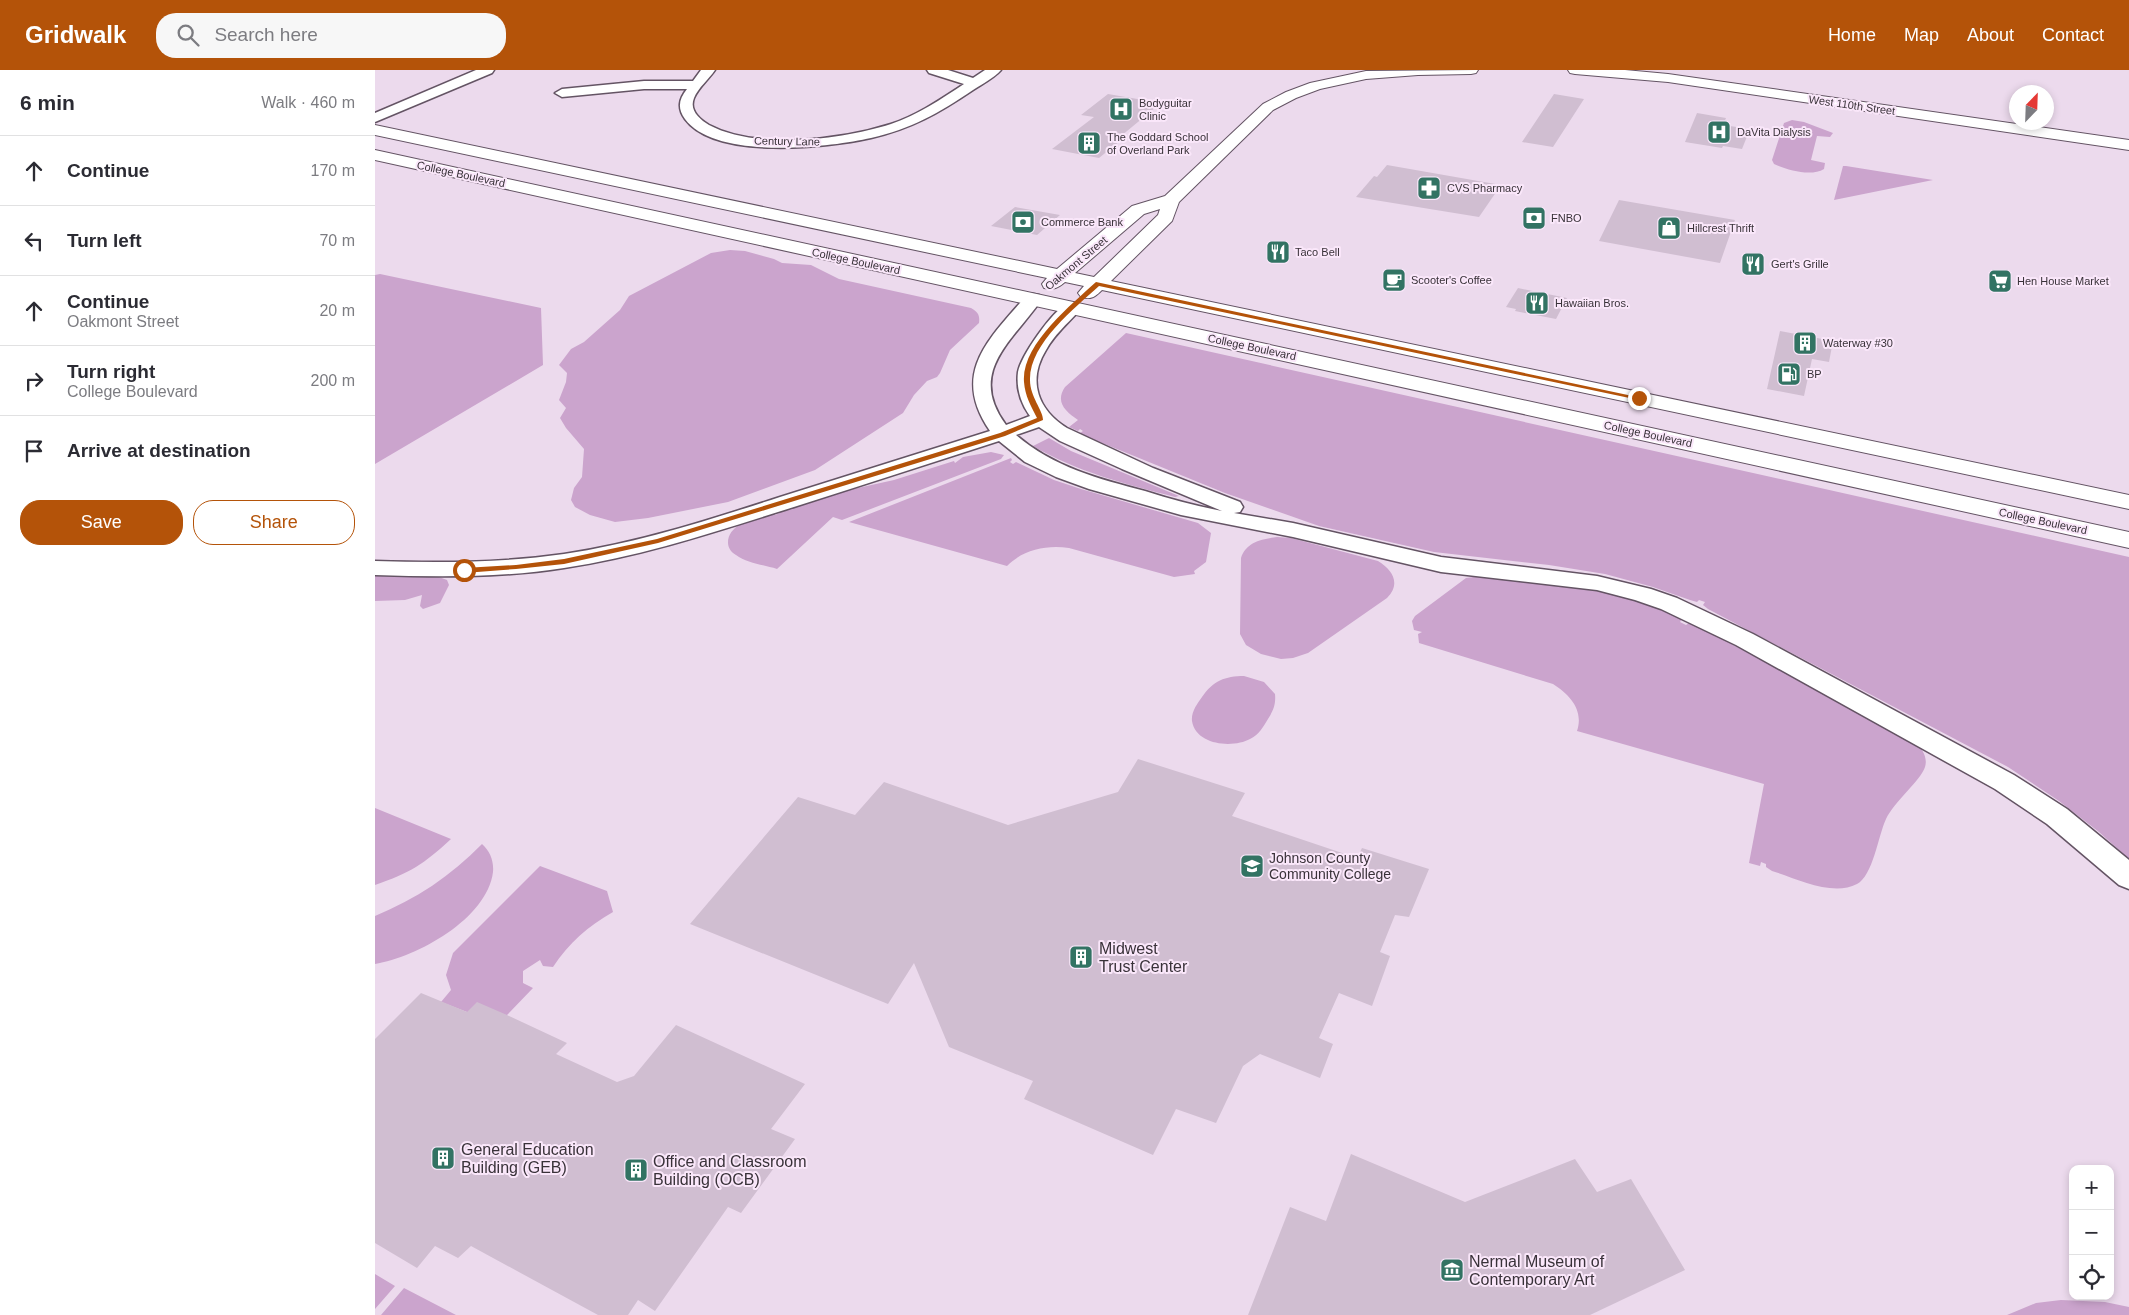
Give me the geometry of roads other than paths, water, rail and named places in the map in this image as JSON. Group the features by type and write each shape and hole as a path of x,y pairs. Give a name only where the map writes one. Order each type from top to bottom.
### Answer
{"main road":[{"name":"Oakmont Street","path":"1033,299 1138,210 1171,200 1268,107 1294,91 1327,80 1376,72 1471,70"},
{"name":"West 110th Street","path":"1575,70 1668,78 2129,145"},
{"name":"College Boulevard","path":"375,130 2129,502"},
{"name":"College Boulevard","path":"375,155 2129,540"},
{"name":"Oakmont Street","path":"1072,308 1166,217 1171,200"}],"street":[{"path":"375,118 487,70"},
{"name":"Century Lane","path":"709,70 695,85 687,98 687,112 697,124 721,135 746,141 782,144 869,142 917,119 973,82 995,70"},
{"path":"934,70 973,82"},
{"path":"563,93 644,85 695,85"},
{"path":"1033,299 991,351 982,372 981,389 988,412 1003,434 1027,454 1053,469 1087,482 1198,512 1293,530 1393,556 1463,568 1569,579 1615,587 1651,597 1685,610 1964,759 2033,800 2082,835 2129,877"},
{"path":"1072,308 1045,337 1034,352 1028,367 1027,381 1030,398 1041,418 1064,435 1119,461 1213,500 1293,530"},
{"path":"375,568 480,570 564,561 613,552 705,527 1003,434 1041,418"}],"place":[{"name":"Bodyguitar Clinic","path":"1121,109"},
{"name":"DaVita Dialysis","path":"1719,132"},
{"name":"The Goddard School of Overland Park","path":"1089,143"},
{"name":"CVS Pharmacy","path":"1429,188"},
{"name":"FNBO","path":"1534,218"},
{"name":"Commerce Bank","path":"1023,222"},
{"name":"Hillcrest Thrift","path":"1669,228"},
{"name":"Taco Bell","path":"1278,252"},
{"name":"Gert's Grille","path":"1753,264"},
{"name":"Scooter's Coffee","path":"1394,280"},
{"name":"Hen House Market","path":"2000,281"},
{"name":"Hawaiian Bros.","path":"1537,303"},
{"name":"Waterway #30","path":"1805,343"},
{"name":"BP","path":"1789,374"},
{"name":"Johnson County Community College","path":"1252,866"},
{"name":"Midwest Trust Center","path":"1081,957"},
{"name":"General Education Building (GEB)","path":"443,1158"},
{"name":"Office and Classroom Building (OCB)","path":"636,1170"},
{"name":"Nermal Museum of Contemporary Art","path":"1452,1270"}]}
